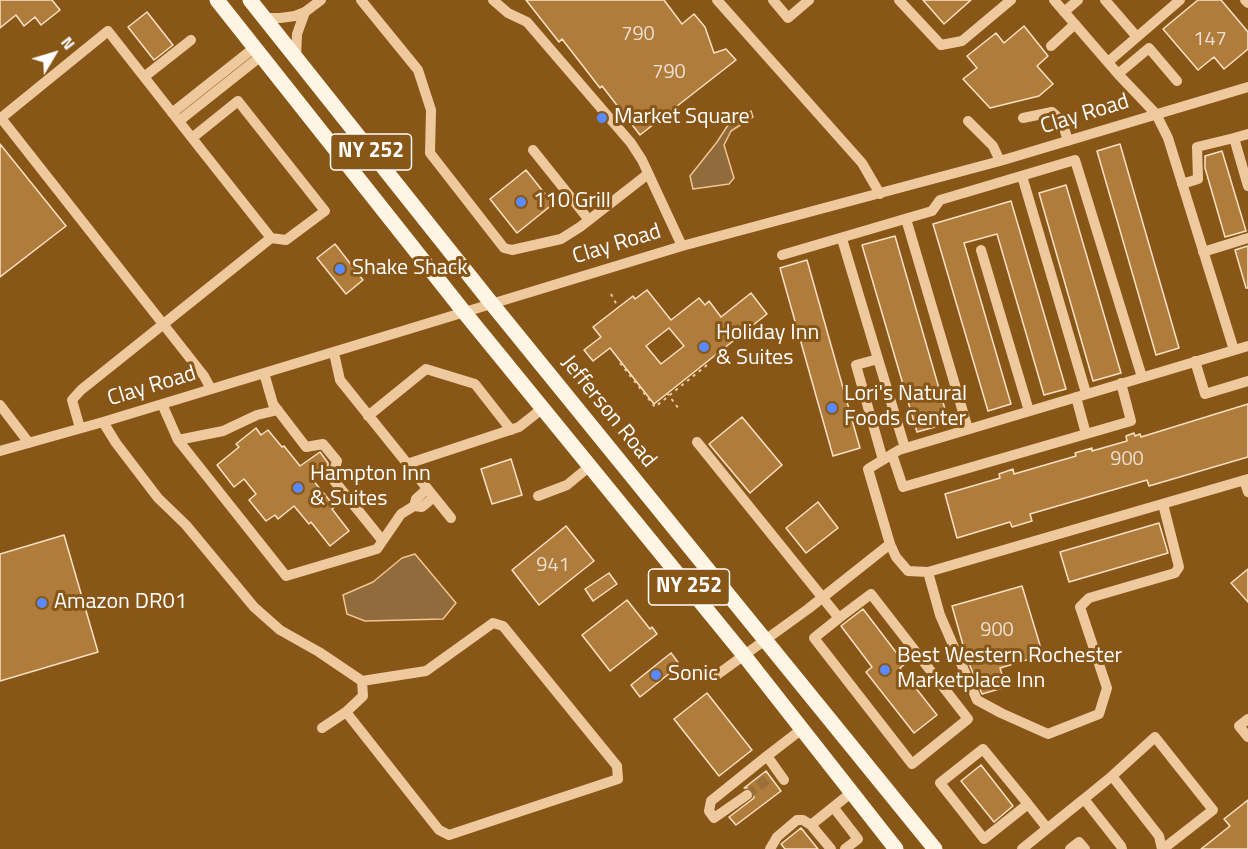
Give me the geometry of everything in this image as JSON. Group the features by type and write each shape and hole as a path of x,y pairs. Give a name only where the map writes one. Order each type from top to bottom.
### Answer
{"main road":[{"name":"NY 252","path":"217,0 464,312 743,654 896,849"},
{"name":"Jefferson Road","path":"250,0 492,304 935,849"}],"street":[{"path":"264,18 280,18 305,12 321,0"},
{"path":"362,0 418,70 431,110 430,153 504,248 512,250 561,239 648,174"},
{"path":"493,0 508,13 527,22 631,143 682,246"},
{"path":"717,0 862,163 880,194"},
{"path":"773,0 788,18 809,0"},
{"path":"899,0 940,45 962,41 1011,0"},
{"path":"1054,0 1156,114 1168,138 1234,350"},
{"path":"1064,12 1078,0"},
{"path":"1105,0 1137,37"},
{"path":"1108,62 1180,0"},
{"path":"296,58 297,34 305,12"},
{"path":"1051,46 1075,24"},
{"path":"192,138 238,101 325,211 286,240 271,238 144,78 108,31 1,118 204,376 210,389"},
{"path":"144,78 191,40"},
{"path":"1118,74 1149,48 1177,81"},
{"path":"176,117 257,52"},
{"name":"Clay Road","path":"0,452 103,423 682,246 1000,161 1248,87"},
{"path":"1023,118 1052,112 1062,121 1068,141"},
{"path":"968,121 993,146 1000,161"},
{"path":"1182,184 1197,178 1197,147 1248,134"},
{"path":"1234,138 1248,186"},
{"path":"533,150 589,220"},
{"path":"782,255 932,212 940,200 1076,160 1142,377"},
{"path":"1022,176 1081,395 1086,434"},
{"path":"906,219 968,429"},
{"path":"80,428 72,400 81,390 271,238"},
{"path":"1203,252 1248,238"},
{"path":"842,239 905,448"},
{"path":"981,250 1029,411"},
{"path":"1248,346 905,448 868,469 890,544 896,557 908,571 928,572 1246,480 1248,492"},
{"path":"334,353 340,380 451,518"},
{"path":"878,359 856,365 887,457 903,487 1131,421 1121,383"},
{"path":"1195,361 1205,394 1248,381"},
{"path":"368,416 426,369 475,384 510,430"},
{"path":"264,373 273,404 306,447 323,444 336,461 332,478 382,540"},
{"path":"162,404 177,440 286,576 370,553 377,549 401,514 414,506 416,499 430,493"},
{"path":"0,405 29,443"},
{"path":"407,464 519,427 543,408"},
{"path":"177,440 223,431 257,415 278,411"},
{"path":"103,423 159,498 186,525 254,607 280,630 319,652 362,681 426,671 493,623 503,626 617,766 618,779 449,835 439,830 346,712"},
{"path":"697,442 839,618"},
{"path":"537,496 567,485 590,466"},
{"path":"928,572 940,615 976,700 1048,734 1099,714 1107,688 1080,607 1089,598 1174,573 1179,567 1163,504"},
{"path":"714,677 822,598 890,544"},
{"path":"871,594 968,719 912,764 814,638 839,618 871,594"},
{"path":"322,728 346,712 363,696 362,681"},
{"path":"1248,719 1239,726 1248,737"},
{"path":"747,795 714,818 709,811 711,801 802,729"},
{"path":"1029,847 1047,828 1112,776 1155,737 1213,810 1163,849 1159,836 1112,776"},
{"path":"1026,802 984,839 940,783 983,748 1047,828"},
{"path":"767,756 774,774 784,780"},
{"path":"811,825 852,792"},
{"path":"1084,799 1122,849"},
{"path":"834,808 858,839 845,849"},
{"path":"770,849 777,837 797,820 803,820 811,825 831,849"},
{"path":"1070,849 1079,842 1085,849"}],"path":[{"path":"611,294 618,307"},
{"path":"620,363 655,407 707,365"},
{"path":"668,395 679,409"}],"shaded area":[{"path":"751,111 753,117 731,131 724,145 734,178 729,184 693,189 690,176 728,125"},
{"path":"415,554 456,603 443,619 365,621 347,614 343,595 373,582 402,558"}],"building":[{"path":"0,0 52,0 60,10 41,25 35,17 24,26 16,15 0,28"},
{"path":"526,0 664,0 682,24 694,14 705,27 714,53 726,49 736,60 640,135 602,86 600,88 562,39 559,42"},
{"path":"923,0 971,0 944,24"},
{"path":"1198,0 1221,0 1248,32 1248,49 1224,69 1214,57 1198,70 1163,29"},
{"path":"147,12 173,45 154,60 128,27"},
{"path":"1024,26 1048,56 1037,66 1053,84 1039,96 990,108 963,79 977,68 967,56 996,33 1004,43"},
{"path":"0,144 66,226 0,277"},
{"path":"1120,144 1179,348 1156,355 1097,151"},
{"path":"1222,151 1246,231 1225,237 1205,168 1205,156"},
{"name":"110 Grill","path":"526,170 553,204 517,233 490,199"},
{"path":"1066,185 1121,373 1093,381 1039,193"},
{"path":"1011,201 1066,389 1044,395 997,234 964,243 1011,404 988,411 933,224"},
{"path":"895,236 949,423 917,432 862,245"},
{"name":"Shake Shack","path":"335,244 363,280 346,294 317,258"},
{"path":"1248,246 1248,288 1246,288 1235,250"},
{"path":"807,260 860,448 833,456 780,268"},
{"name":"Holiday Inn & Suites","path":"647,290 671,320 699,298 705,305 709,301 721,317 751,293 767,314 654,404 610,348 593,361 584,350 601,337 593,327 633,296 635,299","holes":["669,328 684,346 661,364 646,346"]},
{"path":"1248,404 1248,457 1149,486 1147,480 1030,514 1032,521 1012,527 1010,522 957,538 945,494 1000,478 999,474 1013,469 1014,474 1076,456 1075,453 1092,448 1092,451 1127,441 1126,436 1134,433 1135,436 1140,434 1141,437"},
{"path":"742,417 782,465 750,493 709,444"},
{"name":"Hampton Inn & Suites","path":"256,428 261,435 268,430 300,466 320,452 328,463 328,467 312,479 335,507 332,509 349,531 330,546 311,522 309,524 294,506 278,519 275,515 266,521 249,500 256,494 244,479 234,487 217,465 239,447 236,444"},
{"path":"511,459 522,495 492,504 481,469"},
{"path":"818,502 838,528 806,553 786,528"},
{"path":"1159,523 1168,553 1069,582 1060,552"},
{"path":"566,526 594,561 539,605 512,570"},
{"name":"Amazon DR01","path":"64,535 98,652 0,681 0,554"},
{"path":"1248,569 1248,602 1231,583"},
{"path":"609,573 617,584 593,601 585,589"},
{"path":"1022,586 1043,655 1000,668 1006,687 982,694 967,659 952,606"},
{"path":"627,600 650,629 652,627 657,634 610,671 582,635"},
{"name":"Best Western Rochester Marketplace Inn","path":"863,609 905,664 900,668 937,715 914,733 866,672 872,667 841,626"},
{"name":"Sonic","path":"671,653 680,665 640,697 631,685"},
{"path":"707,693 752,750 719,776 674,719"},
{"path":"981,765 1013,806 994,822 961,781"},
{"path":"766,771 781,791 736,825 729,817 754,798 753,790 744,788"},
{"path":"1248,800 1248,849 1201,849 1230,826 1224,819"},
{"path":"801,828 818,849 785,849 781,844"}],"tunnel":[{"path":"747,795 770,777"}],"place":[{"name":"Market Square","path":"602,118"},
{"name":"110 Grill","path":"521,202"},
{"name":"Shake Shack","path":"340,269"},
{"name":"Holiday Inn & Suites","path":"704,347"},
{"name":"Lori's Natural Foods Center","path":"832,408"},
{"name":"Hampton Inn & Suites","path":"298,488"},
{"name":"Amazon DR01","path":"42,603"},
{"name":"Best Western Rochester Marketplace Inn","path":"885,670"},
{"name":"Sonic","path":"656,675"}]}
